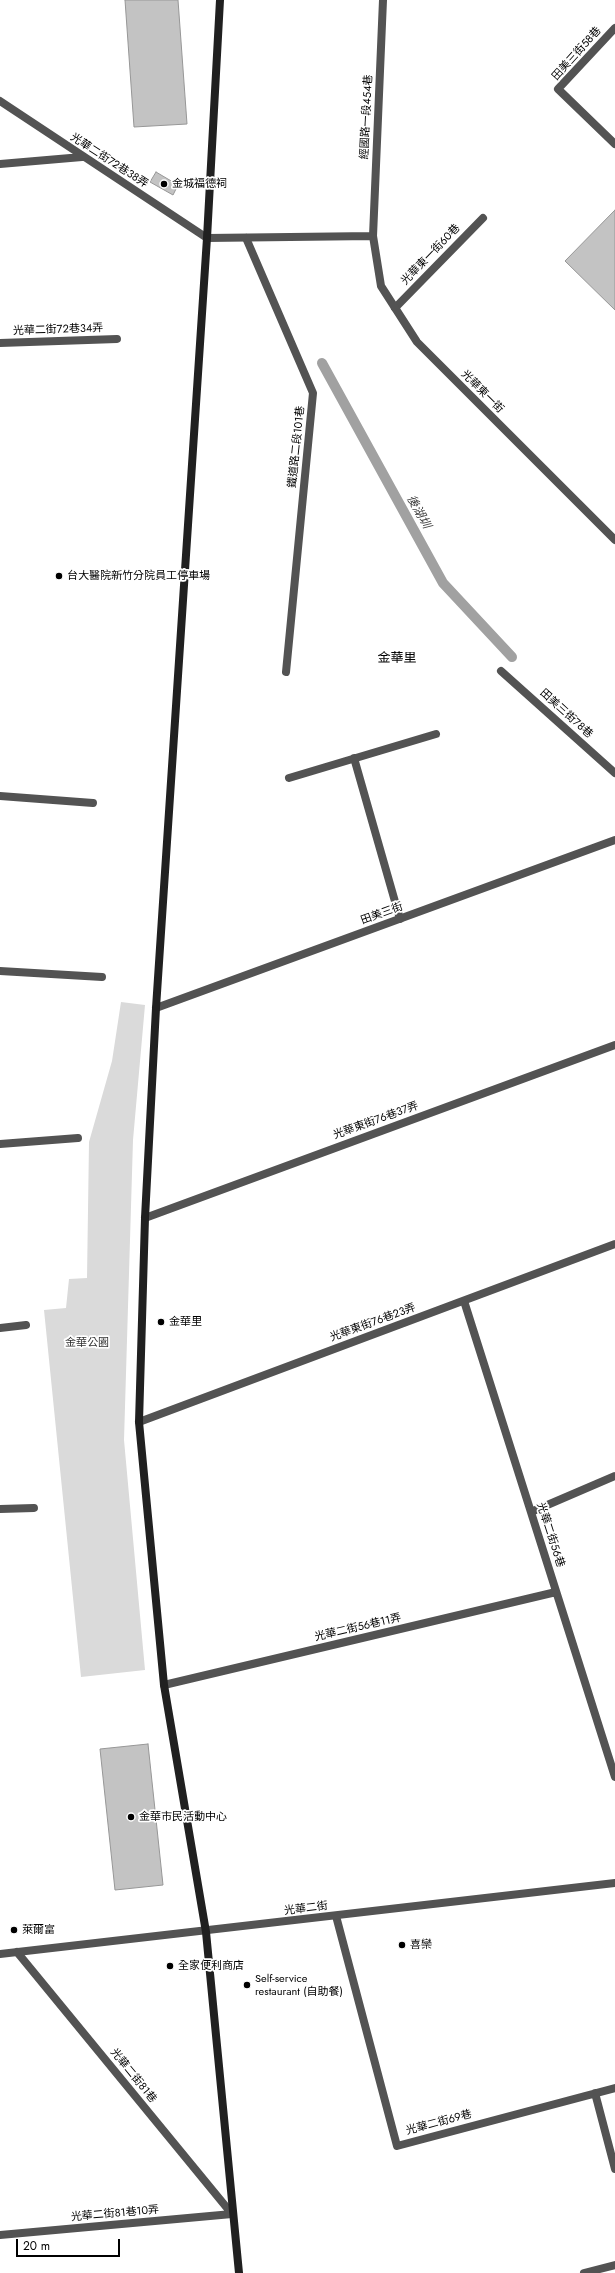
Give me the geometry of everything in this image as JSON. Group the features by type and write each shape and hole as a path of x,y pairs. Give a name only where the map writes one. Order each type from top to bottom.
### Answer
{"street":[{"path":"220,0 207,238 156,1008 145,1218 139,1422 164,1685 206,1932 232,2214 239,2273"},
{"name":"經國路一段454巷","path":"373,236 383,0"},
{"name":"田美三街58巷","path":"615,28 558,89 615,144"},
{"name":"光華二街72巷38弄","path":"0,101 82,157 207,238"},
{"path":"0,164 82,157"},
{"name":"光華東一街60巷","path":"395,308 483,218"},
{"path":"207,238 373,236"},
{"name":"光華東一街","path":"373,236 381,286 417,342 615,540"},
{"name":"鐵道路二段101巷","path":"246,238 313,393 286,672"},
{"name":"光華二街72巷34弄","path":"0,343 117,339"},
{"name":"田美三街78巷","path":"501,671 615,773"},
{"path":"289,778 436,734"},
{"path":"354,758 400,919"},
{"path":"0,796 93,803"},
{"name":"田美三街","path":"156,1008 615,840"},
{"path":"0,971 102,977"},
{"name":"光華東街76巷37弄","path":"145,1218 615,1045"},
{"path":"0,1144 78,1138"},
{"name":"光華東街76巷23弄","path":"139,1422 615,1244"},
{"name":"光華二街56巷","path":"464,1301 615,1777"},
{"path":"0,1328 26,1325"},
{"path":"531,1512 615,1476"},
{"path":"0,1509 34,1508"},
{"name":"光華二街56巷11弄","path":"164,1685 556,1592"},
{"name":"光華二街","path":"0,1954 206,1932 615,1883"},
{"name":"光華二街69巷","path":"336,1916 397,2146 595,2093"},
{"name":"光華二街81巷","path":"18,1952 232,2214"},
{"path":"615,2088 595,2093 615,2169"},
{"name":"光華二街81巷10弄","path":"0,2235 232,2214"},
{"path":"584,2273 615,2265"}],"green space":[{"name":"金華公園","path":"121,1002 145,1005 133,1140 124,1440 145,1670 81,1677 44,1310 66,1308 69,1279 87,1278 89,1142 112,1061"}],"building":[{"path":"125,0 178,0 187,124 134,127"},
{"name":"金城福德祠","path":"156,172 178,185 173,195 150,182"},
{"path":"615,210 615,310 565,261"},
{"name":"金華市民活動中心","path":"148,1744 163,1885 115,1890 100,1749"}],"waterway":[{"name":"後湖圳","path":"322,363 443,583 512,657"}],"place":[{"name":"金城福德祠","path":"164,184"},
{"name":"台大醫院新竹分院員工停車場","path":"59,576"},
{"name":"金華里","path":"161,1322"},
{"name":"金華市民活動中心","path":"131,1817"},
{"name":"萊爾富","path":"14,1930"},
{"name":"喜欒","path":"402,1945"},
{"name":"全家便利商店","path":"170,1966"},
{"name":"Self-service restaurant (自助餐)","path":"247,1985"}],"district":[{"name":"金華里","path":"397,659"}]}
